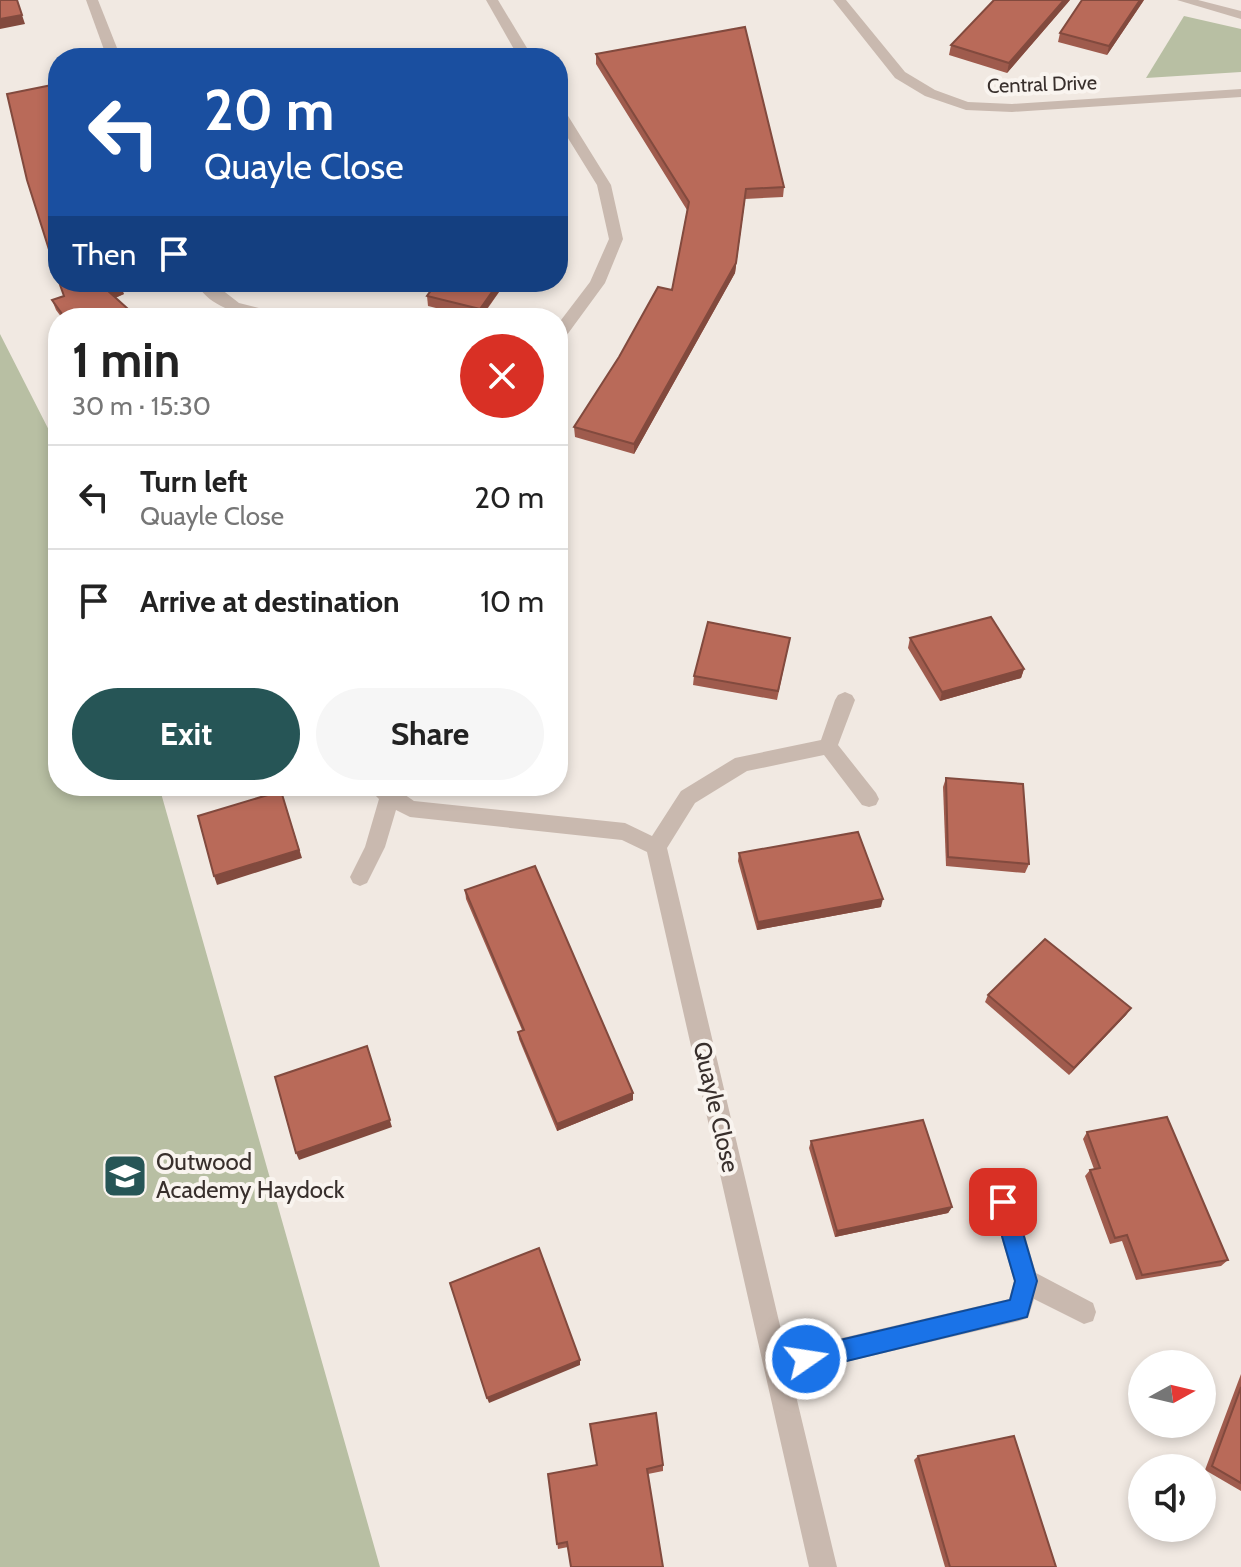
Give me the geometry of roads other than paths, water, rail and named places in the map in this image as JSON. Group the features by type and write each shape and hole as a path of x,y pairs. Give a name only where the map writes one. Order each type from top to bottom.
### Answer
{"street":[{"path":"92,0 110,48"},
{"path":"492,0 520,48"},
{"name":"Central Drive","path":"839,0 900,75 930,93 966,106 1012,108 1241,93"},
{"path":"1183,0 1241,15"},
{"path":"568,127 604,185 616,239 597,283 568,322"},
{"path":"213,292 241,308"},
{"path":"828,746 845,700"},
{"path":"828,746 869,799"},
{"path":"390,796 410,809 625,832 656,847 688,797 742,764 828,746"},
{"path":"360,877 375,847 382,796"},
{"name":"Quayle Close","path":"656,847 823,1567"},
{"path":"776,1366 1019,1309 1026,1281 1003,1202"},
{"path":"1026,1281 1084,1312"}],"place":[{"name":"Outwood Academy Haydock","path":"125,1176"}]}
